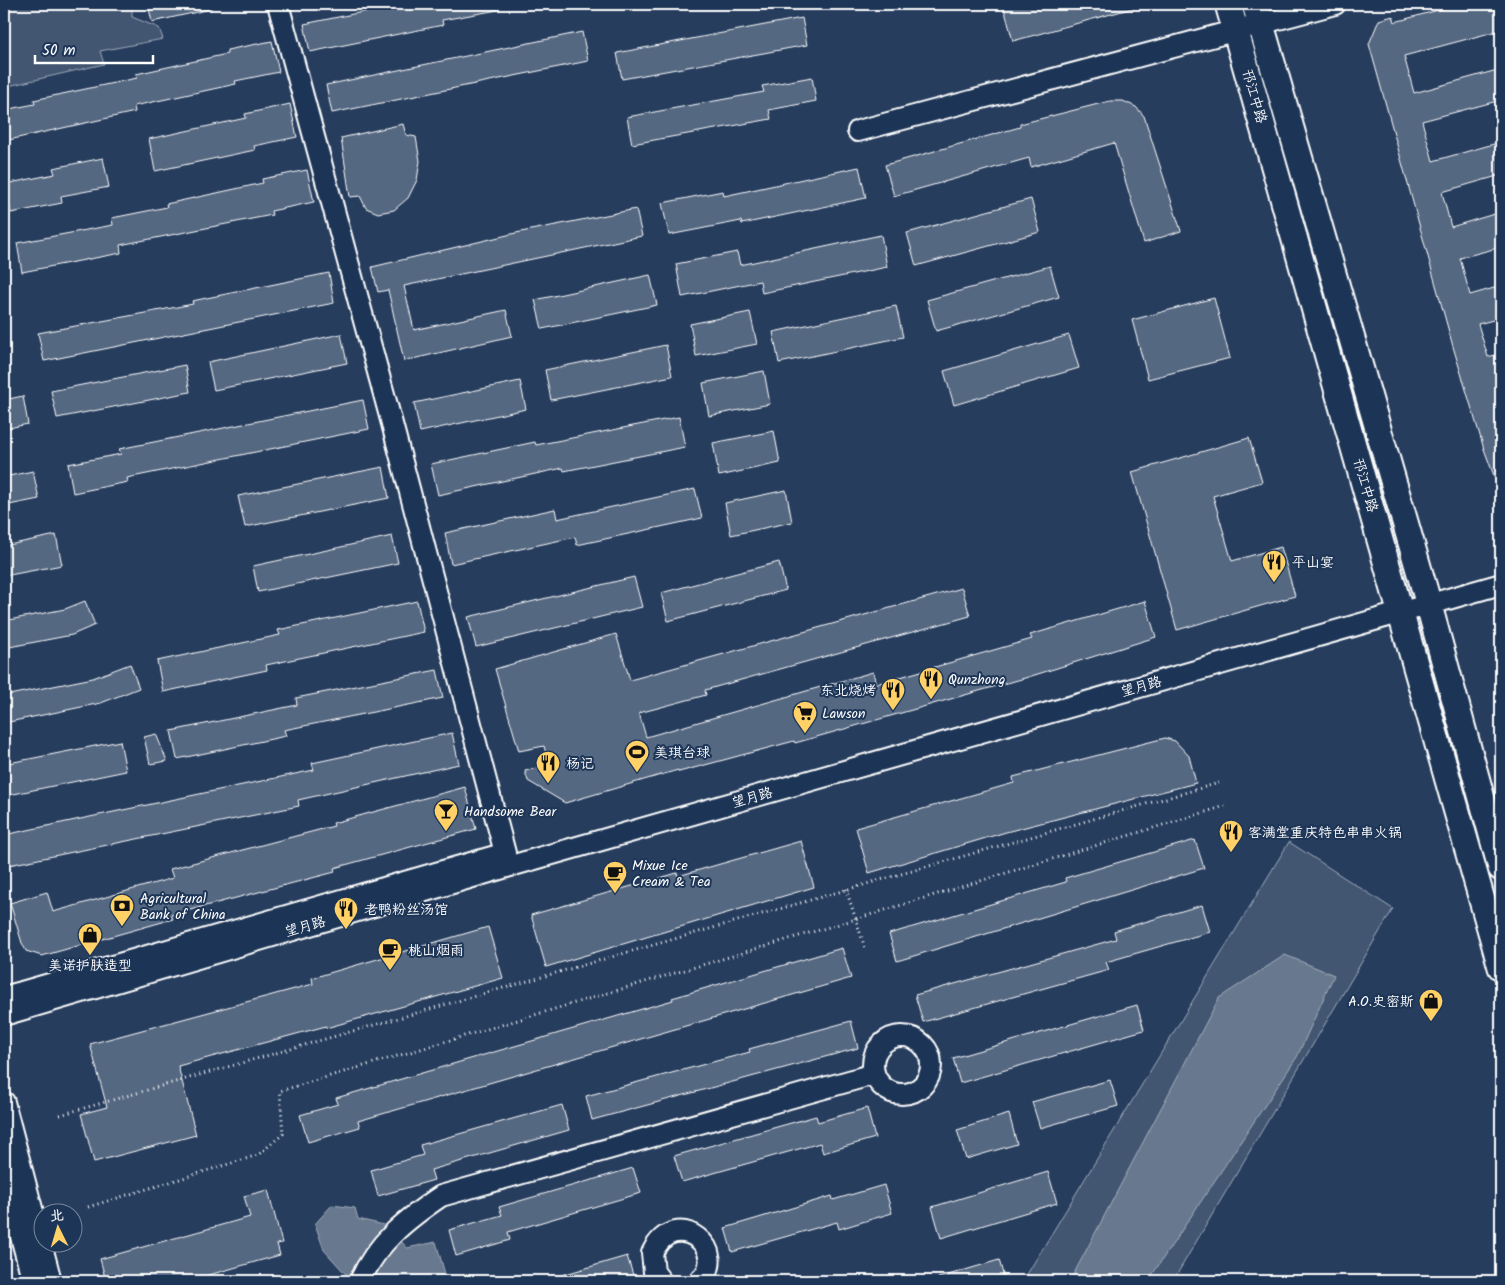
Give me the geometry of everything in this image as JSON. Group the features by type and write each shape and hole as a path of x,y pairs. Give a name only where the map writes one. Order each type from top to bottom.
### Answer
{"main road":[{"name":"邗江中路","path":"1228,4 1400,605 1501,967"},
{"name":"邗江中路","path":"1258,14 1427,598 1501,868"}],"street":[{"path":"278,4 391,420 505,853"},
{"path":"858,131 1236,31 1258,14 1335,4"},
{"name":"望月路","path":"1427,598 1501,570"},
{"name":"望月路","path":"4,997 505,853 1400,605 1501,584"},
{"name":"望月路","path":"4,1015 1400,605"},
{"path":"360,1281 376,1253 406,1220 441,1196 874,1074"},
{"path":"4,1102 51,1281"},
{"path":"4,1174 33,1281"},
{"path":"661,1281 654,1272 652,1253 663,1237 681,1231 698,1237 708,1252 707,1270 699,1281"}],"path":[{"path":"60,1115 1219,783"},
{"path":"88,1207 258,1155 283,1134 280,1091 856,919 1225,806"},
{"path":"846,889 865,948"}],"shaded area":[{"path":"4,4 132,4 132,17 159,28 163,39 100,51 104,64 4,87"},
{"path":"1289,842 1393,909 1173,1281 1023,1281"},
{"path":"1285,955 1334,975 1297,1057 1148,1281 1070,1281 1219,998"},
{"path":"332,1205 355,1208 358,1219 388,1226 407,1248 436,1242 447,1281 352,1281 324,1250 315,1224"}],"building":[{"path":"148,4 210,4 211,9 152,22"},
{"path":"402,4 497,4 498,10 442,20 443,25 310,52 304,24"},
{"path":"1003,4 1133,4 1133,8 1013,41"},
{"path":"1460,4 1501,4 1501,30 1404,56 1414,93 1501,69 1501,100 1422,121 1433,161 1501,142 1501,175 1442,192 1451,227 1501,212 1501,247 1460,258 1470,295 1501,286 1501,318 1478,324 1488,357 1495,355 1501,376 1500,492 1484,449 1454,350 1369,44 1379,20 1393,16 1395,22"},
{"path":"802,18 807,45 622,79 617,53"},
{"path":"582,32 588,61 332,113 326,85"},
{"path":"272,41 279,72 235,81 236,84 134,106 135,112 4,141 4,110 35,104 34,100 137,78 136,74 227,54 227,50"},
{"path":"812,77 816,101 769,110 771,119 632,144 627,117 764,92 762,86"},
{"path":"1110,101 1123,101 1136,107 1144,116 1181,231 1144,243 1114,143 1031,167 1029,158 894,196 885,165 1020,127 1020,124"},
{"path":"290,104 297,137 254,146 255,150 155,171 149,139 246,118 245,114"},
{"path":"403,124 406,135 416,137 420,161 417,180 408,198 394,210 378,213 366,208 360,196 350,197 341,138"},
{"path":"103,158 109,187 61,196 62,203 11,213 5,184 55,174 53,168"},
{"path":"859,167 866,198 742,224 741,221 669,235 662,203 723,191 724,196"},
{"path":"307,170 314,202 271,211 272,215 120,245 121,253 22,272 17,243 113,225 112,218 167,207 166,204 263,183 262,179"},
{"path":"1031,199 1040,232 916,266 907,233"},
{"path":"636,209 642,236 404,286 414,330 506,310 512,336 404,361 388,290 378,292 372,267 516,233"},
{"path":"881,235 887,267 762,293 760,281 682,297 676,264 737,252 740,265"},
{"path":"1050,266 1059,297 936,331 927,300"},
{"path":"329,273 334,303 44,361 38,333 193,304 192,301"},
{"path":"650,275 657,305 542,329 535,300"},
{"path":"1214,298 1230,358 1148,379 1132,320"},
{"path":"896,306 903,337 779,363 773,332"},
{"path":"750,312 757,344 696,356 690,324"},
{"path":"341,334 347,363 214,390 208,362"},
{"path":"1069,335 1079,368 954,405 944,371"},
{"path":"666,345 672,376 551,400 545,370"},
{"path":"185,365 190,392 57,418 51,391"},
{"path":"764,371 770,404 709,416 703,383"},
{"path":"520,381 526,409 420,432 414,403"},
{"path":"23,396 28,424 4,429 4,400"},
{"path":"363,400 369,429 127,478 128,482 73,493 68,464 121,454 119,449"},
{"path":"679,417 685,447 564,471 563,468 438,495 431,464 535,442 536,445"},
{"path":"774,431 780,463 719,476 713,443"},
{"path":"1249,438 1262,482 1213,496 1232,561 1281,547 1295,596 1177,630 1132,472"},
{"path":"383,467 389,498 245,527 238,496"},
{"path":"33,471 39,499 4,506 4,477"},
{"path":"695,489 702,518 577,545 575,537 451,564 445,533 555,509 557,519"},
{"path":"786,490 792,522 731,535 725,503"},
{"path":"56,535 62,565 4,576 4,546"},
{"path":"392,536 398,563 258,592 253,566"},
{"path":"779,562 786,590 668,621 661,593"},
{"path":"634,577 642,607 476,647 468,617"},
{"path":"962,588 970,616 705,690 706,695 639,713 646,737 873,672 876,684 1032,639 1030,635 1145,601 1156,637 1025,678 795,743 794,741 679,772 678,770 565,803 528,781 525,771 549,765 544,746 519,751 495,669 616,634 630,680"},
{"path":"85,601 95,625 72,635 4,648 4,621 65,609"},
{"path":"417,601 424,632 266,665 267,670 163,692 157,661 280,635 278,630"},
{"path":"130,664 139,688 101,703 4,723 4,696 93,678"},
{"path":"437,670 443,698 284,730 286,736 177,759 171,731 297,705 296,698"},
{"path":"452,733 459,764 298,800 299,806 4,866 4,835 314,770 312,763"},
{"path":"156,734 167,761 150,764 144,737"},
{"path":"1165,738 1175,741 1189,756 1196,783 1006,832 869,873 856,828 1014,783 1013,777"},
{"path":"120,741 126,771 4,796 4,764"},
{"path":"465,787 476,829 334,868 335,872 171,915 173,919 42,956 26,951 22,943 10,903 47,892 53,912 173,878 170,869 334,826 333,823"},
{"path":"1195,840 1204,868 897,961 889,934 1066,882 1065,878"},
{"path":"801,841 814,887 546,967 531,915 677,873 678,876"},
{"path":"1202,905 1210,932 1106,962 1109,970 923,1022 915,995 1116,939 1114,931"},
{"path":"488,927 503,978 326,1028 326,1026 178,1066 196,1135 94,1162 81,1114 107,1107 90,1044 313,984 312,978"},
{"path":"842,948 851,978 358,1121 360,1127 308,1142 300,1115 338,1104 336,1098 673,1000 672,998"},
{"path":"1137,1005 1144,1030 960,1083 953,1058"},
{"path":"851,1021 858,1048 592,1120 586,1096 750,1052 749,1049"},
{"path":"1110,1080 1118,1106 1040,1128 1032,1102"},
{"path":"562,1105 569,1130 431,1170 434,1180 378,1196 371,1170 423,1155 420,1145"},
{"path":"867,1108 875,1138 823,1153 820,1143 682,1182 674,1156 816,1116 818,1122"},
{"path":"1009,1114 1017,1144 966,1159 957,1130"},
{"path":"633,1168 641,1193 508,1232 510,1240 456,1256 449,1230 502,1215 499,1207"},
{"path":"1048,1172 1057,1203 941,1238 932,1207"},
{"path":"884,1185 892,1213 839,1229 837,1222 732,1252 725,1228 832,1196 833,1200"},
{"path":"268,1190 282,1243 277,1244 280,1255 187,1281 106,1281 100,1259 250,1217 244,1196"},
{"path":"627,1256 635,1281 552,1281 552,1278"},
{"path":"999,1260 1005,1281 938,1281 938,1278"}],"place":[{"name":"平山宴","path":"1274,583"},
{"name":"Qunzhong","path":"931,700"},
{"name":"东北烧烤","path":"893,711"},
{"name":"Lawson","path":"805,734"},
{"name":"美琪台球","path":"637,773"},
{"name":"杨记","path":"548,784"},
{"name":"Handsome Bear","path":"446,832"},
{"name":"客满堂重庆特色串串火锅","path":"1231,853"},
{"name":"Mixue Ice Cream & Tea","path":"615,894"},
{"name":"Agricultural Bank of China","path":"122,927"},
{"name":"老鸭粉丝汤馆","path":"346,930"},
{"name":"美诺护肤造型","path":"90,956"},
{"name":"桃山烟雨","path":"390,971"},
{"name":"A.O.史密斯","path":"1431,1022"}]}
